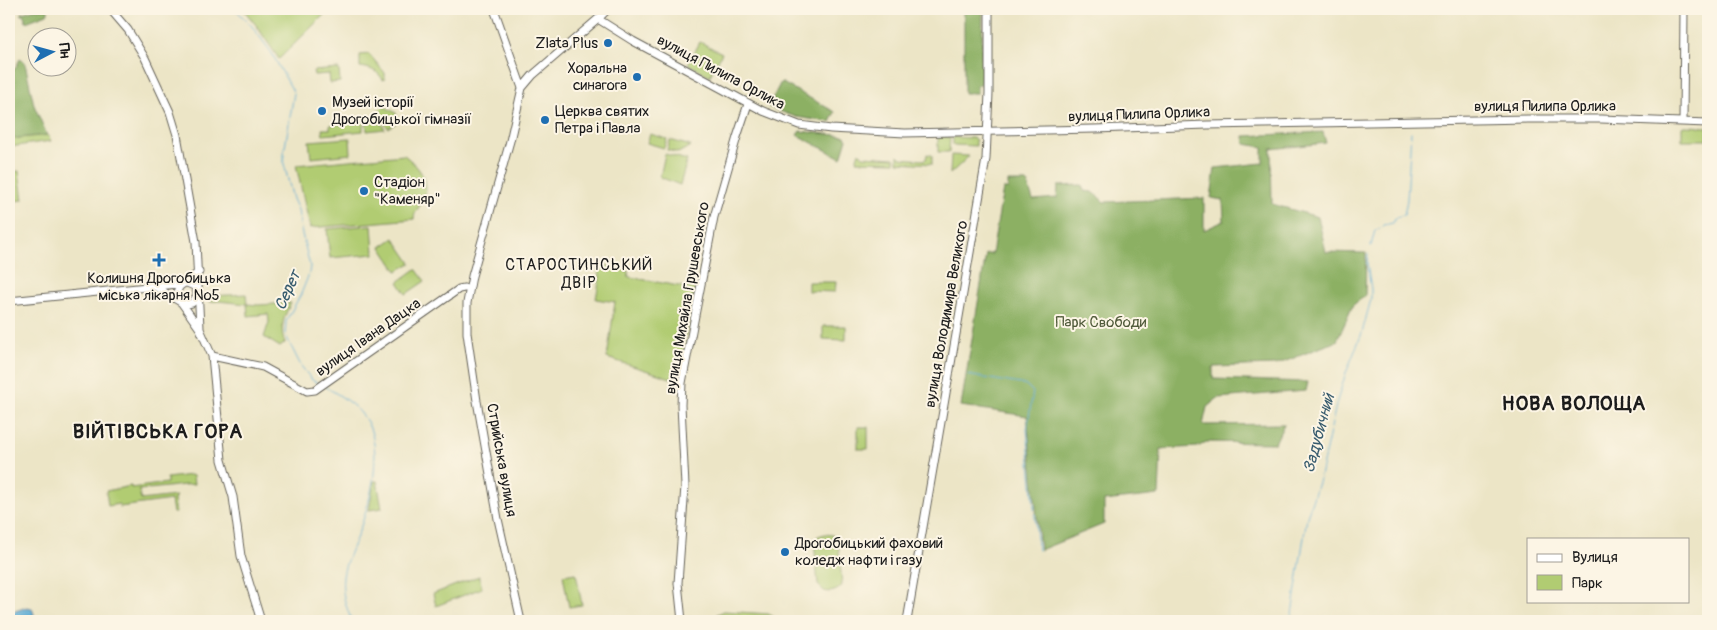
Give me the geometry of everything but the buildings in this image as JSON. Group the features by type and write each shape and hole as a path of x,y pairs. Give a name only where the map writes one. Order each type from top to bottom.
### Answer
{"street":[{"path":"110,9 124,25 145,58 174,126 196,237 200,329"},
{"path":"494,9 522,88"},
{"path":"522,88 533,75 608,9"},
{"name":"вулиця Володимира Великого","path":"907,621 986,158 989,9"},
{"path":"1683,122 1684,9"},
{"name":"вулиця Пилипа Орлика","path":"598,19 633,41 748,104 792,123 830,129 891,134 1207,125 1528,119 1601,119 1708,123"},
{"name":"Стрийська вулиця","path":"521,621 504,548 477,401 466,333 467,303 465,291 472,276 510,141 522,88"},
{"name":"вулиця Михайла Грушевського","path":"682,621 678,583 685,486 681,405 682,383 714,216 734,144 748,104"},
{"path":"199,272 179,286 176,292 179,301 200,329 212,356 222,460 233,497 241,556 261,621"},
{"path":"9,301 187,283 193,285 198,293"},
{"path":"156,287 184,304 190,304 198,293"},
{"name":"вулиця Івана Дацка","path":"212,356 262,367 307,391 319,388 453,293 465,291"}],"green space":[{"path":"35,9 48,9 48,12 26,22 24,15 21,15 22,13"},
{"path":"243,9 330,9 279,59"},
{"path":"964,9 983,9 981,85 977,85 977,93 964,93"},
{"path":"700,42 722,53 710,76 688,64"},
{"path":"369,54 385,73 385,79 383,80 373,70 360,67 360,55"},
{"path":"20,59 25,63 34,105 47,135 9,139 9,68 14,70"},
{"path":"339,69 340,82 330,83 329,74 314,75 313,71"},
{"path":"781,82 835,112 830,122 796,117 768,107"},
{"path":"384,106 396,113 397,117 395,124 388,128 377,113"},
{"path":"376,115 385,129 367,131 366,119"},
{"path":"363,122 363,131 323,135 322,129 330,129 330,125"},
{"path":"1682,127 1708,127 1708,140 1682,140"},
{"path":"800,131 845,136 847,139 841,158 797,135"},
{"name":"Парк Свободи","path":"1323,132 1326,143 1271,149 1272,204 1318,217 1326,252 1366,253 1365,296 1353,305 1337,341 1276,365 1213,367 1213,379 1308,382 1306,391 1218,398 1207,407 1203,425 1284,424 1275,443 1206,442 1198,447 1161,449 1159,495 1104,501 1104,524 1040,550 1027,416 961,406 986,254 992,254 1003,189 1008,189 1008,182 1027,182 1033,200 1057,198 1058,186 1082,185 1084,191 1093,192 1104,202 1204,198 1204,230 1224,221 1223,200 1211,198 1215,168 1263,163 1263,147 1245,144 1244,136"},
{"path":"650,134 667,139 664,148 647,143"},
{"path":"48,135 51,141 9,147 9,139"},
{"path":"938,137 950,137 949,152 938,152"},
{"path":"953,137 973,138 976,140 976,146 953,145"},
{"path":"350,138 351,154 311,158 309,141"},
{"path":"670,140 691,146 678,153 667,150"},
{"path":"859,152 863,156 895,158 895,162 856,161"},
{"path":"665,154 687,160 680,185 660,177"},
{"path":"927,154 932,155 932,164 898,162 898,155 901,158 923,160 926,159"},
{"path":"404,155 415,164 425,182 425,195 414,219 310,228 296,165"},
{"path":"951,155 969,156 950,174"},
{"path":"19,171 23,200 14,201 10,172"},
{"path":"372,225 374,254 330,258 327,229"},
{"path":"394,238 411,263 397,271 381,247"},
{"path":"600,264 628,271 629,277 695,289 677,380 607,358 615,302 596,299"},
{"path":"416,269 425,281 406,294 398,282"},
{"path":"808,282 836,282 835,292 808,291"},
{"path":"246,294 247,304 210,302 209,296"},
{"path":"291,303 283,323 282,333 285,343 280,347 264,337 269,322 268,314 248,316 247,304"},
{"path":"823,326 846,326 846,340 823,339"},
{"path":"858,427 868,427 868,449 858,449"},
{"path":"193,476 194,484 139,490 141,500 176,496 174,499 176,513 173,513 171,500 120,507 119,504 108,506 106,491 131,486 131,488 167,483 167,478"},
{"path":"374,481 377,481 382,508 369,510"},
{"path":"832,535 838,539 842,585 832,592 824,591 818,585 814,541 818,536"},
{"path":"576,573 582,605 569,607 563,575"},
{"path":"479,576 482,588 436,606 433,594"},
{"path":"724,611 769,614 777,621 712,621 717,614"}],"water":[{"path":"27,607 32,608 35,618 38,618 40,621 9,621 9,613"}],"waterway":[{"name":"Серет","path":"235,9 251,25 271,52 294,93 284,153 284,164 293,199 298,210 310,266 301,294 286,321 285,334 301,366 312,380 319,384"},
{"name":"Задубичний","path":"1371,246 1375,230 1380,229 1383,225 1393,223 1396,217 1404,215 1407,200 1411,132"},
{"name":"Задубичний","path":"1291,621 1307,517 1320,476 1337,401 1362,333 1371,299 1367,263 1368,254"},
{"path":"967,375 1026,385 1033,392 1027,429 1038,550"},
{"name":"Серет","path":"325,387 352,404 368,423 373,438 375,454 372,488 368,505 343,577 344,600 352,621"}],"place":[{"name":"Zlata Plus","path":"608,43"},
{"name":"Хоральна синагога","path":"637,77"},
{"name":"Музей історії Дрогобицької гімназії","path":"322,111"},
{"name":"Церква святих Петра і Павла","path":"545,120"},
{"name":"Стадіон \"Каменяр\"","path":"364,191"},
{"name":"Колишня Дрогобицька міська лікарня №5","path":"159,260"},
{"name":"Дрогобицький фаховий коледж нафти і газу","path":"785,552"}],"district":[{"name":"СТАРОСТИНСЬКИЙ ДВІР","path":"579,273"},
{"name":"НОВА ВОЛОЩА","path":"1574,403"},
{"name":"ВІЙТІВСЬКА ГОРА","path":"158,431"}]}
